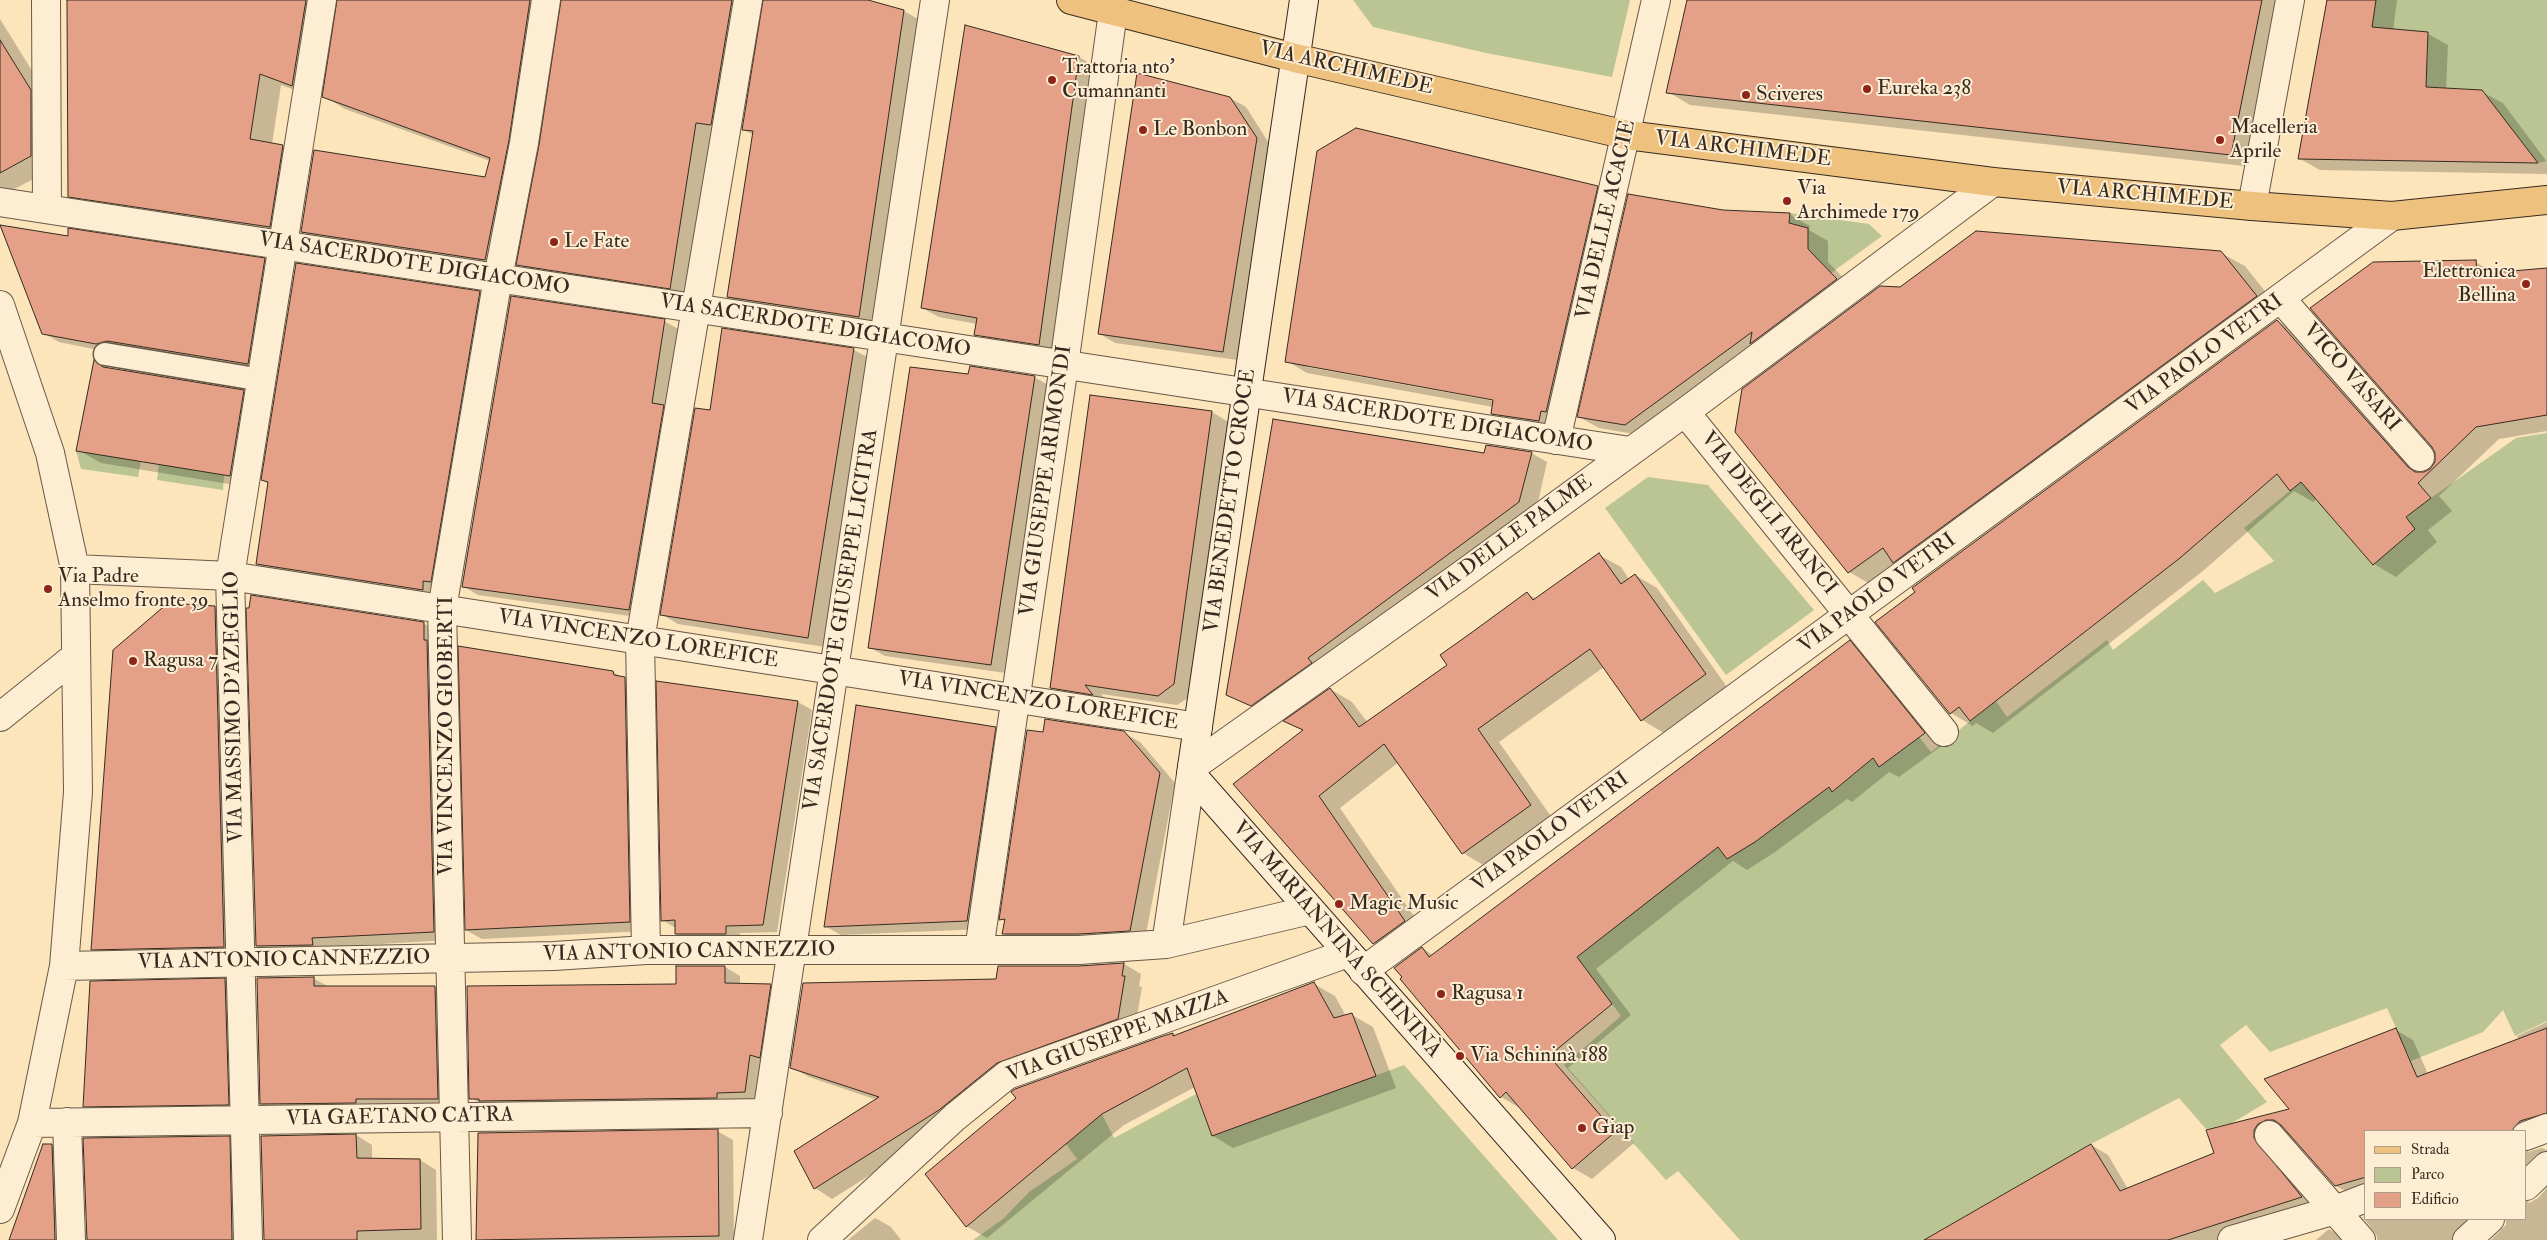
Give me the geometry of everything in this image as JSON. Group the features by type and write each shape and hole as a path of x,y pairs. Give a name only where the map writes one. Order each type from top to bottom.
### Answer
{"main road":[{"name":"VIA ARCHIMEDE","path":"1071,0 1295,58 1627,135 1993,182 2252,206 2392,216 2547,200"}],"street":[{"path":"46,0 47,209"},
{"name":"VIA MASSIMO D'AZEGLIO","path":"248,1240 230,576 322,0"},
{"name":"VIA VINCENZO GIOBERTI","path":"457,1240 442,609 498,278 524,143 546,0"},
{"path":"646,950 640,640 748,0"},
{"name":"VIA SACERDOTE GIUSEPPE LICITRA","path":"748,1240 935,0"},
{"name":"VIA BENEDETTO CROCE","path":"1166,944 1304,0"},
{"name":"VIA DELLE ACACIE","path":"1556,440 1627,135 1656,0"},
{"path":"2252,206 2290,0"},
{"name":"VIA GIUSEPPE ARIMONDI","path":"979,950 1113,12"},
{"name":"VIA DELLE PALME","path":"1192,771 1685,412 1993,182"},
{"name":"VIA SACERDOTE DIGIACOMO","path":"0,202 1630,452"},
{"name":"VIA PAOLO VETRI","path":"1355,962 1849,615 2392,216"},
{"name":"VICO VASARI","path":"2281,299 2420,457"},
{"path":"0,305 50,453 75,569 78,792 64,966 32,1123 0,1209"},
{"name":"VIA DEGLI ARANCI","path":"1685,412 1944,732"},
{"name":"VIA VINCENZO LOREFICE","path":"75,569 230,576 1198,727"},
{"path":"0,717 76,656"},
{"name":"VIA MARIANNINA SCHININÀ","path":"1192,771 1355,962 1602,1240"},
{"name":"VIA ANTONIO CANNEZZIO","path":"64,966 554,956 646,950 1079,950 1166,944 1310,910"},
{"name":"VIA GIUSEPPE MAZZA","path":"822,1240 955,1118 1007,1075 1355,962"},
{"name":"VIA GAETANO CATRA","path":"32,1123 768,1113"},
{"path":"67,1122 70,1240"},
{"path":"2527,1136 2547,1128"},
{"path":"2269,1135 2326,1212 2361,1240"},
{"path":"2527,1185 2547,1166"},
{"path":"2232,1240 2364,1199"},
{"path":"2295,1240 2326,1212"},
{"path":"2467,1240 2489,1220"}],"lane":[{"path":"105,354 262,380"}],"green space":[{"path":"1353,0 1630,0 1612,77 1486,53 1373,27"},
{"path":"2376,0 2547,0 2547,161 2538,163 2482,90 2426,87 2428,33 2372,27"},
{"path":"1790,213 1869,224 1882,236 1831,273 1808,249 1808,228 1789,223"},
{"path":"2547,433 2547,1021 2515,1036 2503,1010 2483,1032 2411,1061 2387,1008 2270,1052 2246,1025 2220,1045 2267,1102 2232,1123 2206,1129 2179,1098 2091,1144 1924,1240 1740,1240 1678,1171 1666,1180 1564,1065 1621,1016 1575,954 1718,847 1727,859 1756,841 1829,787 1832,792 1873,758 1879,767 1919,737 1931,752 1996,701 2007,717 2107,640 2113,650 2203,580 2215,593 2274,561 2244,528 2301,482 2373,565 2415,529 2406,517 2431,498 2516,438"},
{"path":"76,451 141,461 138,477 81,469"},
{"path":"159,464 224,475 223,490 157,480"},
{"path":"1648,477 1708,485 1814,610 1726,675 1605,508"},
{"path":"1404,1065 1558,1240 973,1240 1003,1219 1029,1192 1077,1159 1066,1144 1102,1114 1114,1138 1196,1094 1212,1136"}],"building":[{"path":"67,0 306,0 292,86 260,74 250,139 283,145 270,227 68,197"},
{"path":"337,0 530,0 509,140 485,260 301,232 314,150 485,177 490,158 322,97"},
{"path":"561,0 732,0 711,125 696,123 670,289 516,265 539,145"},
{"path":"763,0 868,0 904,10 859,317 727,297 753,131 742,130"},
{"path":"1687,0 2262,0 2231,155 1666,93"},
{"path":"2327,0 2376,0 2372,27 2428,32 2426,87 2482,90 2538,163 2298,159"},
{"path":"965,25 1079,56 1039,345 974,335 977,318 921,308"},
{"path":"0,40 31,90 31,156 0,173"},
{"path":"1137,73 1230,97 1257,138 1223,352 1098,334"},
{"path":"1356,128 1598,186 1546,412 1541,411 1539,421 1491,414 1493,400 1285,362 1317,151"},
{"path":"1628,194 1723,210 1790,213 1789,223 1808,228 1808,249 1837,279 1750,344 1752,332 1625,425 1577,417"},
{"path":"0,225 68,236 68,228 265,258 248,364 107,341 96,344 42,334"},
{"path":"1976,231 2221,251 2257,296 1893,563 1883,548 1848,573 1735,432 1742,389 1880,286 1900,287"},
{"path":"2476,260 2477,274 2547,268 2547,415 2476,427 2418,483 2431,498 2406,517 2415,529 2373,565 2301,482 2290,491 2277,474 2180,558 1970,721 1959,707 1950,714 1875,622 1915,592 1912,588 2277,320 2408,467 2415,472 2424,472 2430,469 2435,462 2435,453 2432,447 2310,308 2373,262"},
{"path":"296,263 480,291 431,582 423,581 423,590 256,564 268,482 261,480"},
{"path":"511,296 665,319 652,403 664,405 629,610 462,587"},
{"path":"722,328 854,348 808,638 660,615 695,408 710,410"},
{"path":"94,360 103,367 244,390 230,476 76,451"},
{"path":"970,366 1035,376 991,665 868,648 910,367 968,374"},
{"path":"1090,395 1212,411 1174,684 1158,696 1085,685 1093,695 1050,688"},
{"path":"1273,419 1484,453 1486,445 1532,452 1519,502 1308,658 1312,663 1251,706 1226,695"},
{"path":"1599,553 1621,584 1635,574 1706,674 1641,721 1590,649 1478,729 1531,805 1462,854 1384,744 1319,796 1405,921 1373,944 1233,784 1303,730 1283,721 1330,688 1359,727 1447,665 1440,655 1527,592 1533,600"},
{"path":"251,595 424,622 424,640 427,640 434,932 312,938 313,945 256,946 246,608 249,608"},
{"path":"168,603 215,606 224,947 91,950 113,650"},
{"path":"1850,640 1925,733 1879,767 1873,758 1832,792 1829,787 1755,842 1727,859 1718,847 1577,957 1612,1004 1549,1056 1615,1132 1572,1169 1506,1092 1500,1098 1400,979 1402,977 1394,968 1422,947 1429,957"},
{"path":"458,646 613,671 614,675 625,677 630,922 465,930"},
{"path":"656,681 798,701 763,925 726,926 726,934 675,934 675,920 661,921"},
{"path":"856,705 996,727 967,921 824,927"},
{"path":"1045,719 1124,731 1160,773 1130,931 1078,934 1002,934 1005,919 999,920 1027,730 1043,732"},
{"path":"1124,963 1122,976 1125,976 1118,1019 997,1063 939,1110 814,1189 794,1151 879,1097 790,1068 803,983 996,979 998,966 1079,966"},
{"path":"676,966 725,966 725,983 771,984 760,1058 750,1055 745,1092 717,1093 717,1098 479,1101 479,1099 469,1099 467,986 676,984"},
{"path":"314,977 314,986 435,986 438,1099 356,1099 356,1103 260,1104 257,978"},
{"path":"225,978 229,1105 83,1107 90,981"},
{"path":"1314,982 1334,1018 1352,1013 1376,1076 1212,1136 1187,1068 1102,1114 966,1227 925,1174 1016,1098 1011,1092 1015,1089 1163,1036 1173,1033 1173,1036"},
{"path":"2396,1028 2417,1077 2547,1028 2547,1113 2520,1121 2513,1130 2364,1130 2364,1178 2335,1186 2281,1125 2274,1120 2266,1120 2258,1124 2254,1130 2254,1138 2302,1197 2168,1240 1924,1240 2091,1144 2120,1191 2214,1153 2206,1130 2289,1109 2264,1079"},
{"path":"718,1129 719,1236 476,1240 478,1133"},
{"path":"356,1134 357,1158 420,1159 421,1229 357,1231 357,1240 264,1240 261,1136"},
{"path":"230,1136 232,1240 87,1240 83,1138"},
{"path":"43,1144 52,1144 55,1240 9,1240"}],"place":[{"name":"Trattoria nto' Cumannanti","path":"1052,80"},
{"name":"Eureka 238","path":"1867,89"},
{"name":"Sciveres","path":"1746,95"},
{"name":"Le Bonbon","path":"1143,130"},
{"name":"Macelleria Aprile","path":"2220,140"},
{"name":"Via Archimede 179","path":"1787,201"},
{"name":"Le Fate","path":"554,242"},
{"name":"Elettronica Bellina","path":"2526,284"},
{"name":"Via Padre Anselmo fronte 39","path":"48,589"},
{"name":"Ragusa 7","path":"133,661"},
{"name":"Magic Music","path":"1339,904"},
{"name":"Ragusa 1","path":"1441,994"},
{"name":"Via Schininà 188","path":"1460,1056"},
{"name":"Giap","path":"1582,1128"}]}
